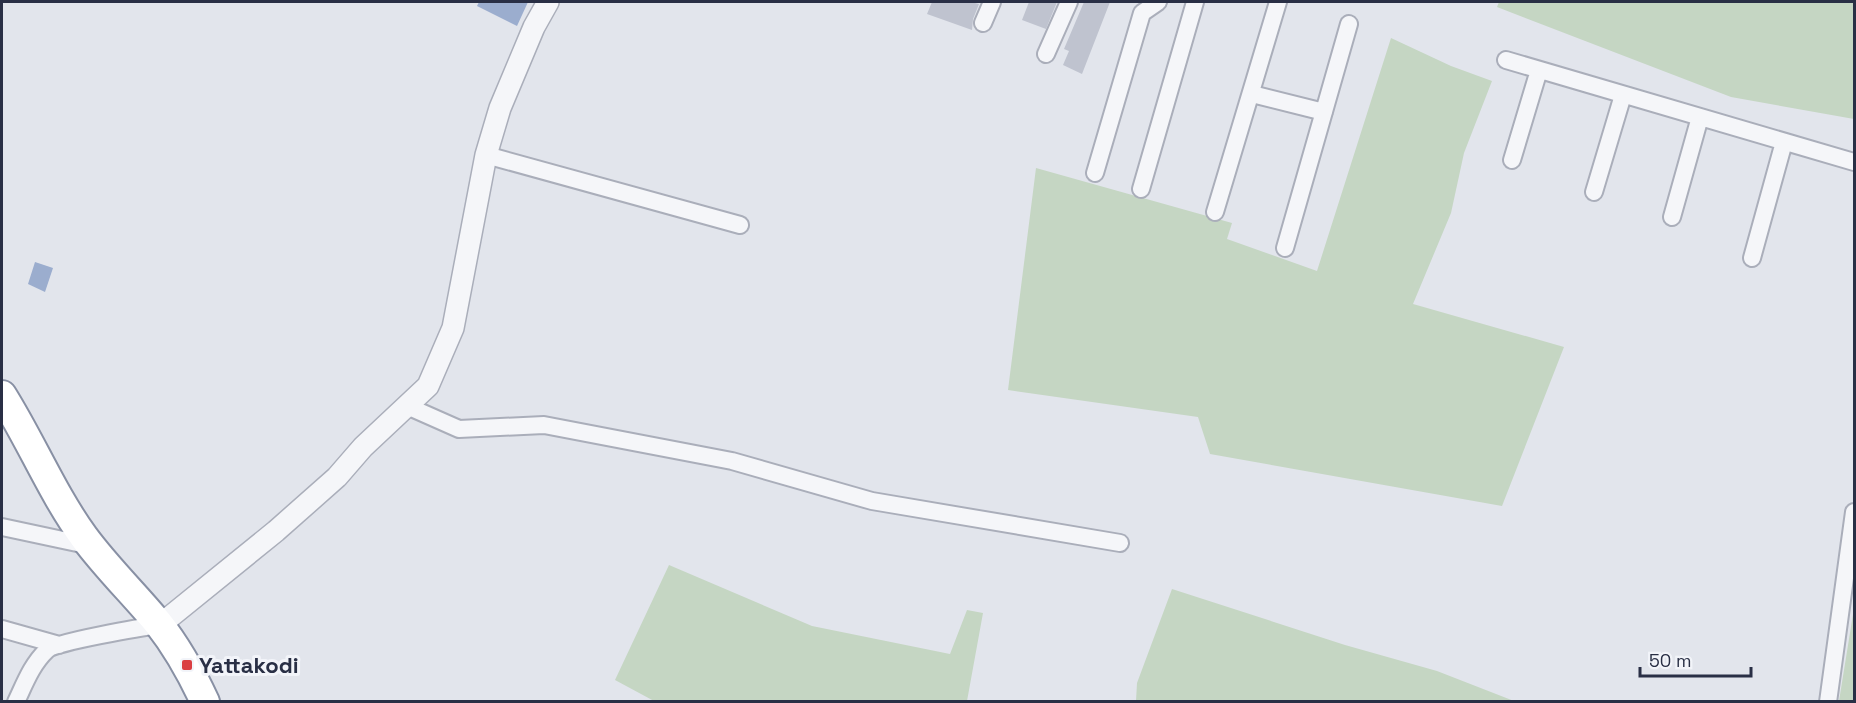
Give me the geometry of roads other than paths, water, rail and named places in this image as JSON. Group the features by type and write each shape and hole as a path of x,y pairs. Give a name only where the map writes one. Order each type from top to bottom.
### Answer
{"highway":[{"path":"2,395 69,515 91,546 160,625 187,665 205,702"}],"street":[{"path":"16,702 32,668 49,647 160,625 276,531 337,477 363,447 428,386 453,328 486,155 500,108 534,27 548,2"},
{"path":"983,23 992,2"},
{"path":"1046,54 1069,2"},
{"path":"1095,173 1142,13 1158,2"},
{"path":"1141,189 1195,2"},
{"path":"1215,212 1278,2"},
{"path":"1285,248 1349,24"},
{"path":"1506,60 1854,162"},
{"path":"1512,160 1539,70"},
{"path":"1252,94 1324,112"},
{"path":"1594,192 1623,94"},
{"path":"1672,218 1700,117"},
{"path":"1752,258 1784,142"},
{"path":"486,155 740,225"},
{"path":"406,406 459,429 544,425 732,461 872,501 1120,543"},
{"path":"1828,702 1854,512"},
{"path":"2,527 91,546"},
{"path":"2,629 59,645"}],"water":[{"path":"479,2 528,2 517,26 477,6"},
{"path":"35,262 53,268 45,292 28,284"}],"place":[{"name":"Yattakodi","path":"187,665"}]}
